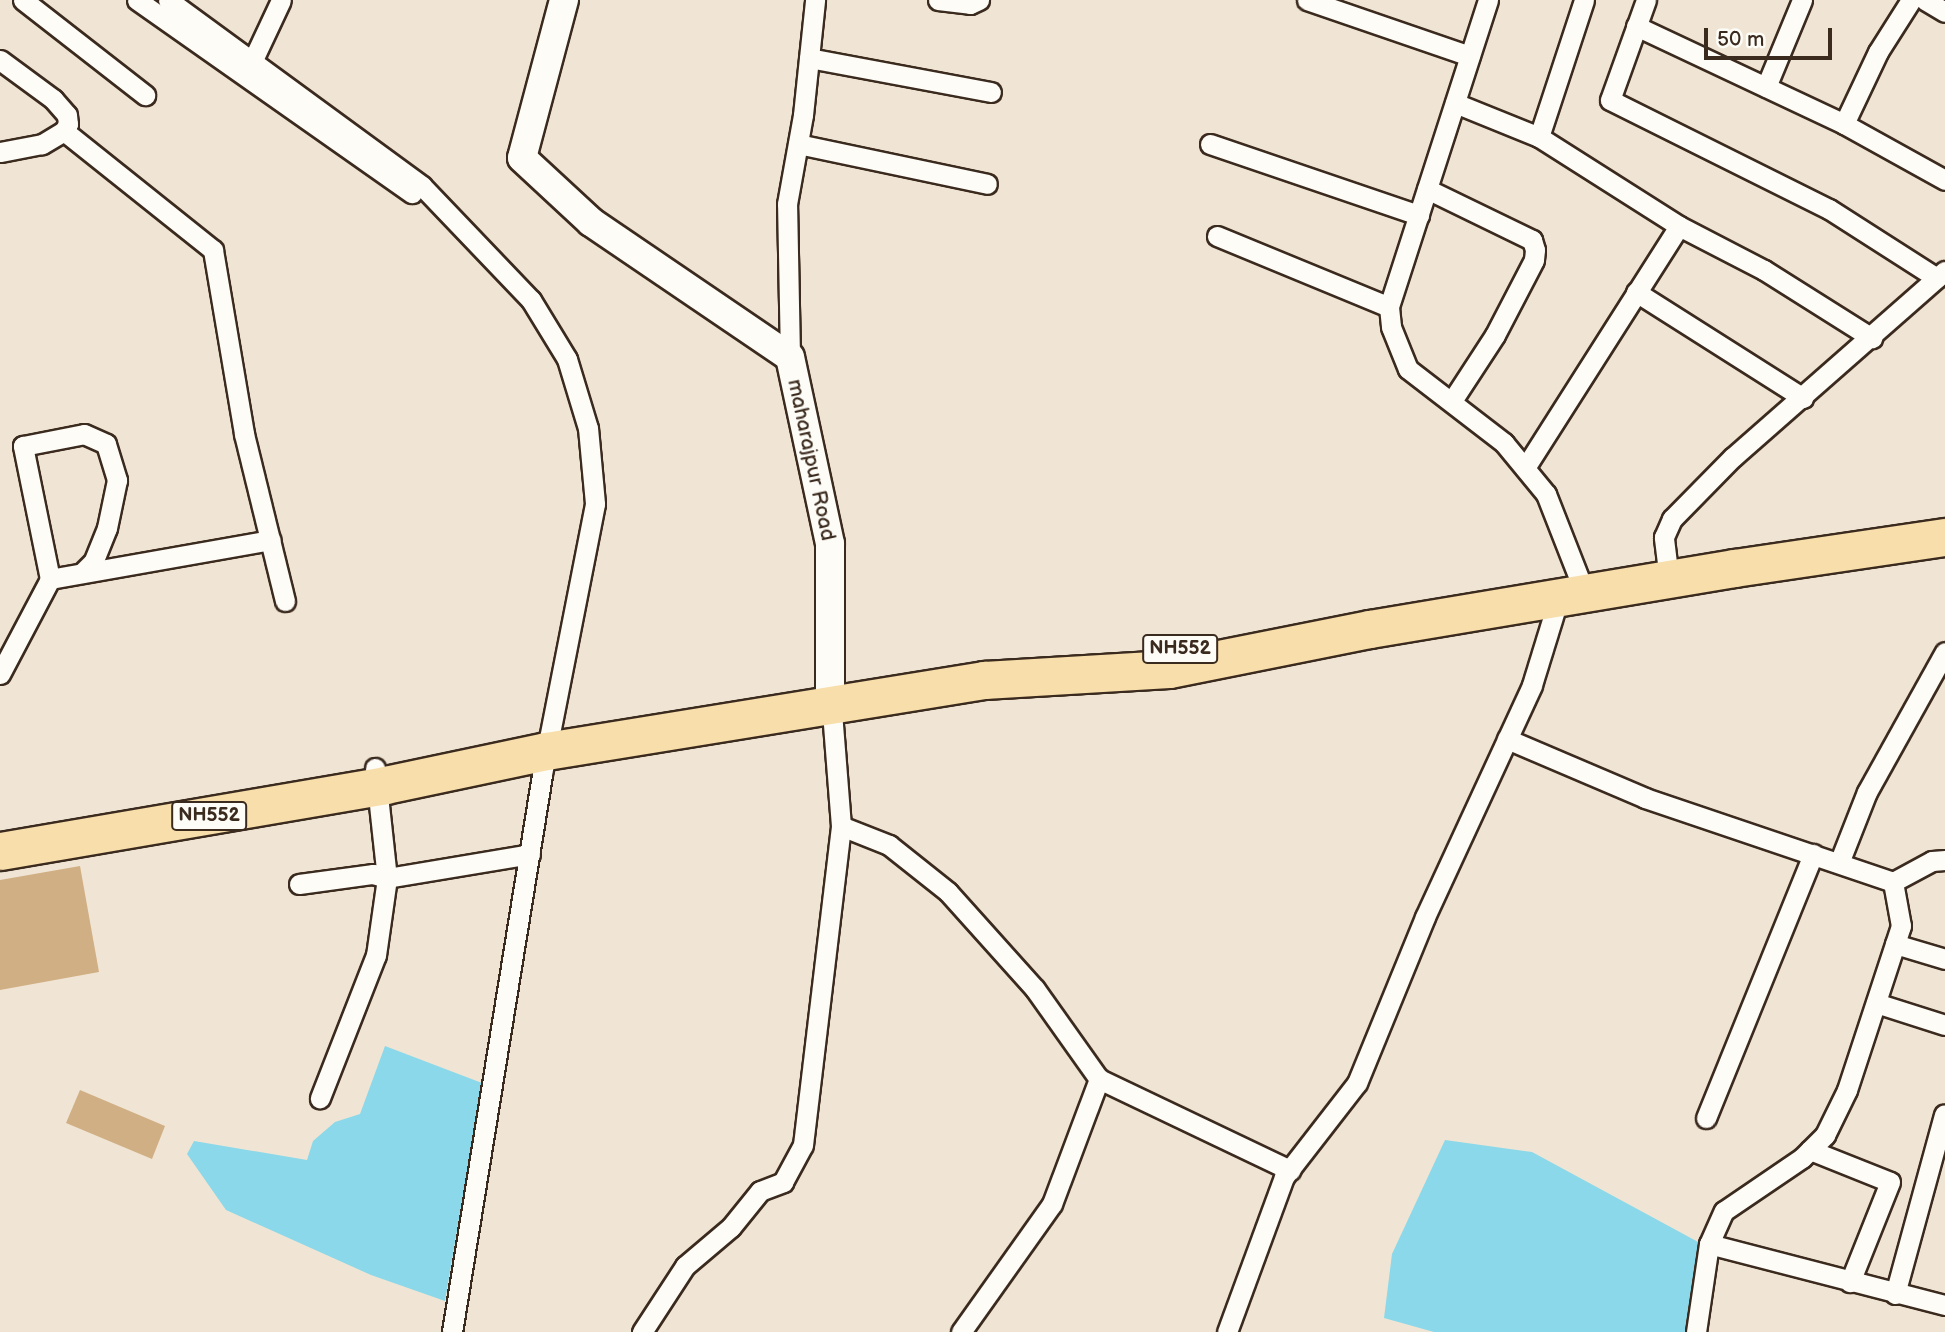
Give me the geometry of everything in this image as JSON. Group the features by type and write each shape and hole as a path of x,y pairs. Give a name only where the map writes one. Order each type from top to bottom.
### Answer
{"highway":[{"name":"NH552","path":"1567,587 1667,563 1804,537 1945,521"},
{"name":"NH552","path":"0,851 548,741 831,699 963,666 1185,648 1567,587 1945,537"},
{"name":"NH552","path":"0,832 88,822 377,777"}],"street":[{"path":"23,0 145,94"},
{"path":"137,0 367,164 435,204"},
{"path":"168,0 422,186 435,204 531,300 567,359 588,428 595,504 548,741 452,1310 452,1332"},
{"path":"252,62 281,0"},
{"path":"564,0 522,158 591,222 790,357"},
{"path":"790,357 787,204 798,144 815,0"},
{"path":"938,0 970,4 979,0"},
{"path":"1307,0 1470,56"},
{"path":"1227,1332 1290,1170 1357,1083 1425,918 1532,685 1567,587 1546,494 1504,443 1408,369 1391,327 1389,307 1488,0"},
{"path":"1539,137 1584,0"},
{"path":"1646,0 1610,100 1829,209 1941,275 1733,457 1672,519 1664,537 1667,563"},
{"path":"1766,87 1802,0"},
{"path":"1844,124 1878,52 1911,0"},
{"path":"1925,0 1945,12"},
{"path":"1636,26 1844,124 1945,180"},
{"path":"809,58 991,92"},
{"path":"0,60 67,115 64,131 42,145 0,152"},
{"path":"1455,103 1539,137 1679,226 1764,270 1872,338"},
{"path":"64,131 213,250 244,433 285,601"},
{"path":"798,144 987,184"},
{"path":"1210,144 1419,215"},
{"path":"1427,189 1532,240 1535,250 1495,335 1452,401"},
{"path":"1525,468 1679,226"},
{"path":"1217,236 1389,307"},
{"path":"1636,292 1803,398"},
{"name":"maharajpur Road","path":"790,357 830,544 831,699"},
{"path":"0,674 50,579 23,446 85,434 106,444 117,480 107,528 94,561 82,573"},
{"path":"50,579 271,540"},
{"path":"1839,863 1867,792 1945,652"},
{"path":"642,1332 685,1266 731,1227 760,1191 783,1182 803,1145 841,826 831,699"},
{"path":"1507,739 1645,798 1893,882 1938,860 1945,842"},
{"path":"320,1098 376,955 387,878 377,777"},
{"path":"841,826 889,845 948,892 1035,989 1099,1079 1290,1170"},
{"path":"299,884 373,874 387,878 530,854"},
{"path":"1706,1118 1813,854"},
{"path":"1696,1332 1709,1244 1724,1211 1810,1150 1825,1135 1847,1090 1901,926 1893,882"},
{"path":"1895,944 1945,959"},
{"path":"1876,1003 1945,1025"},
{"path":"961,1332 1007,1273 1052,1204 1099,1079"},
{"path":"1895,1294 1944,1115"},
{"path":"1810,1150 1890,1182 1908,1185 1922,1196"},
{"path":"1850,1282 1890,1182"},
{"path":"1709,1244 1945,1305"}],"water":[{"path":"385,1046 482,1083 445,1301 371,1275 226,1210 187,1154 194,1141 307,1160 313,1141 335,1122 360,1114"},
{"path":"1445,1140 1532,1152 1700,1243 1686,1332 1434,1332 1384,1318 1392,1254"}],"building":[{"path":"80,866 99,972 0,990 0,880"},
{"path":"80,1090 165,1126 152,1159 66,1123"}]}
